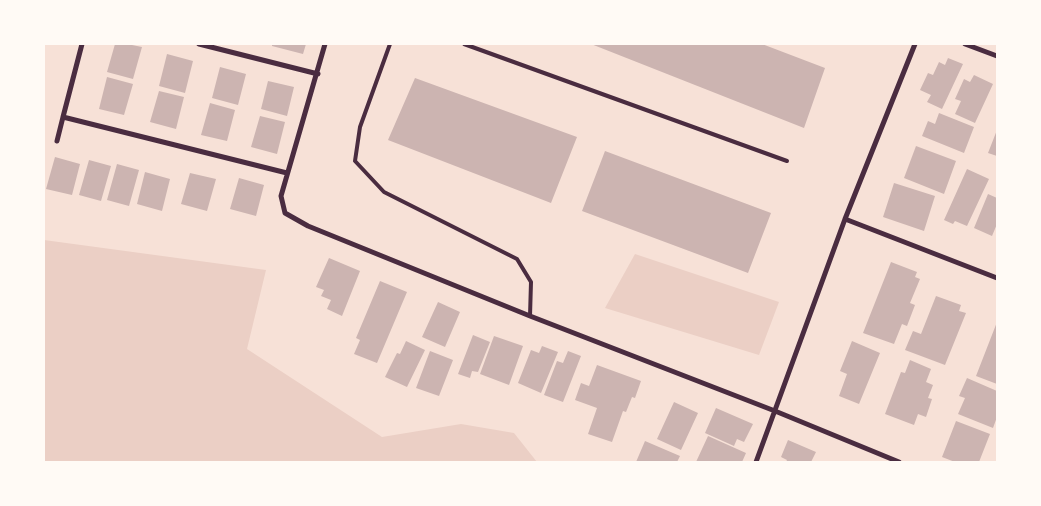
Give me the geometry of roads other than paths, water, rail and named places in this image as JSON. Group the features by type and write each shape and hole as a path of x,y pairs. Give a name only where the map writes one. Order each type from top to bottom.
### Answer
{"street":[{"path":"57,141 82,44"},
{"path":"198,44 318,74"},
{"path":"325,44 318,74 281,196 285,213 308,226 899,462"},
{"path":"756,462 845,219 915,44"},
{"path":"964,44 997,56"},
{"path":"63,117 287,173"},
{"path":"845,219 997,278"}],"lane":[{"path":"390,44 360,127 356,161 384,192 517,259 531,282 530,316"},
{"path":"464,44 787,161"}]}
